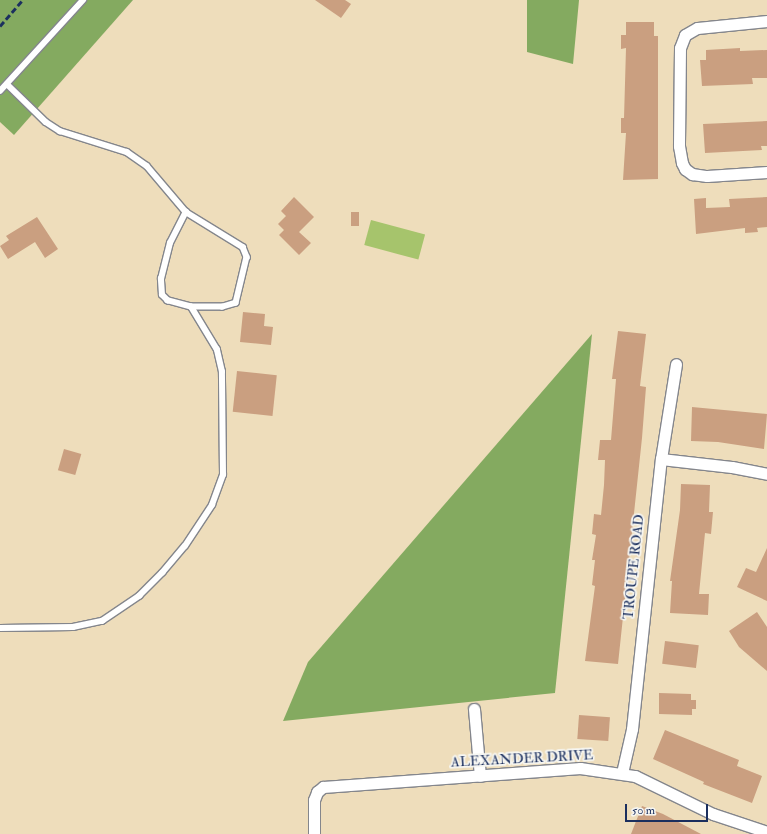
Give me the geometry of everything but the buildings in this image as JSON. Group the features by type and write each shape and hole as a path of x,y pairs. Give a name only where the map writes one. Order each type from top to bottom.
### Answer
{"street":[{"path":"767,21 697,28 684,35 680,48 679,146 685,170 692,174 707,176 767,172"},
{"name":"TROUPE ROAD","path":"622,773 632,729 661,459 676,364"},
{"path":"661,459 740,468 767,474"},
{"path":"474,709 480,776"},
{"name":"ALEXANDER DRIVE","path":"314,834 313,807 317,792 323,787 580,768 622,773 658,786 724,818 767,832"}],"lane":[{"path":"0,91 83,0"},
{"path":"6,84 46,122 60,130 128,152 147,166 186,212 243,248 247,257 236,303 223,307 191,307 168,301 162,295 161,279 170,242 186,212"},
{"path":"0,628 73,627 102,621 139,596 162,573 185,546 212,505 223,474 222,372 217,350 191,307"}],"green space":[{"path":"0,0 133,0 14,135 0,122"},
{"path":"527,0 579,0 573,64 527,52"},
{"path":"371,220 425,234 418,260 364,245"},
{"path":"592,334 555,693 283,721 308,662"}],"railway":[{"path":"0,26 23,0"}]}
